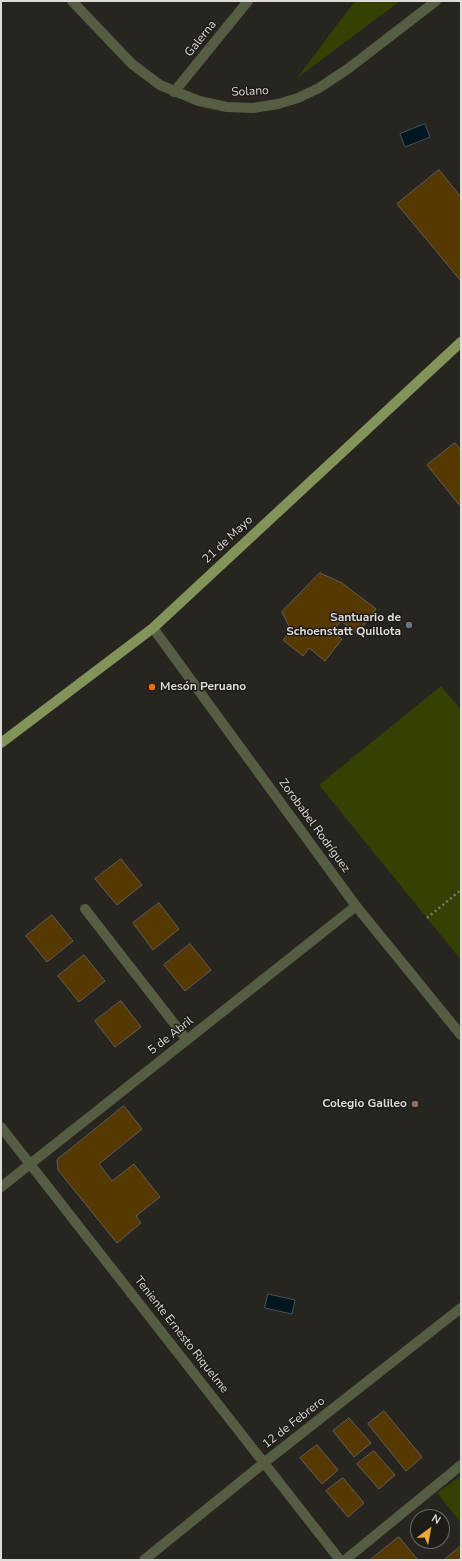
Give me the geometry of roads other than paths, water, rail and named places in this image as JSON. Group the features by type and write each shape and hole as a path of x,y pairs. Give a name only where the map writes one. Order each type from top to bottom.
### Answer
{"main road":[{"name":"21 de Mayo","path":"1,743 153,628 459,348"}],"street":[{"name":"Solano","path":"72,1 132,64 160,85 198,101 227,106 253,108 278,104 298,98 319,88 349,68 436,1"},
{"name":"Galerna","path":"174,92 248,1"},
{"name":"Zorobabel Rodríguez","path":"153,628 356,906 461,1035"},
{"name":"5 de Abril","path":"1,1187 356,906"},
{"path":"85,909 187,1040"},
{"name":"Teniente Ernesto Riquelme","path":"1,1128 340,1560"},
{"name":"12 de Febrero","path":"144,1560 264,1462 461,1308"},
{"path":"345,1560 461,1464"}],"water":[{"path":"425,124 430,137 405,147 400,134"},
{"path":"268,1294 295,1300 292,1314 265,1308"}],"place":[{"name":"Santuario de Schoenstatt Quillota","path":"409,625"},
{"name":"Mesón Peruano","path":"152,687"},
{"name":"Colegio Galileo","path":"415,1104"}]}
